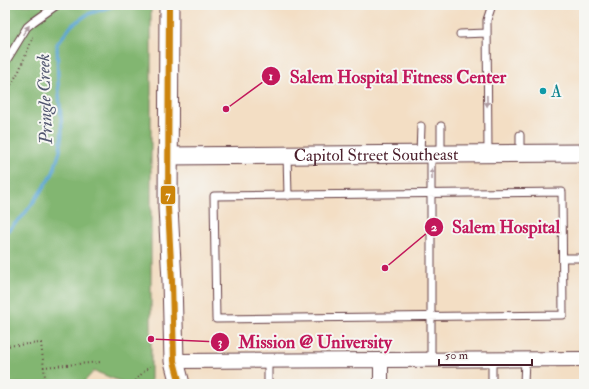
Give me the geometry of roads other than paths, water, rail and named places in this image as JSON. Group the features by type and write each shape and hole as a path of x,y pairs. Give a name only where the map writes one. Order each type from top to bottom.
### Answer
{"main road":[{"path":"170,384 174,361 167,156 171,7"},
{"path":"174,361 180,384"}],"street":[{"name":"Capitol Street Southeast","path":"167,156 584,153"},
{"path":"174,361 584,359"},
{"path":"381,361 381,384"}],"lane":[{"path":"5,63 27,27 57,5"},
{"path":"488,154 487,20 492,5"},
{"path":"460,34 487,33"},
{"path":"421,126 431,154 431,360"},
{"path":"431,154 441,126"},
{"path":"520,135 520,154"},
{"path":"288,154 288,196"},
{"path":"562,192 563,315 216,319 214,196 288,196 562,192"},
{"path":"563,258 584,258"},
{"path":"492,359 492,384"},
{"path":"524,359 524,384"},
{"path":"268,361 268,384"}],"waterway":[{"name":"Pringle Creek","path":"5,233 23,216 37,197 53,173 60,151 62,130 58,83 57,44 72,25 88,14 116,5"}],"place":[{"name":"A","path":"543,91"},
{"name":"Salem Hospital Fitness Center","path":"226,109"},
{"name":"Salem Hospital","path":"385,268"},
{"name":"Mission @ University","path":"151,339"}]}
